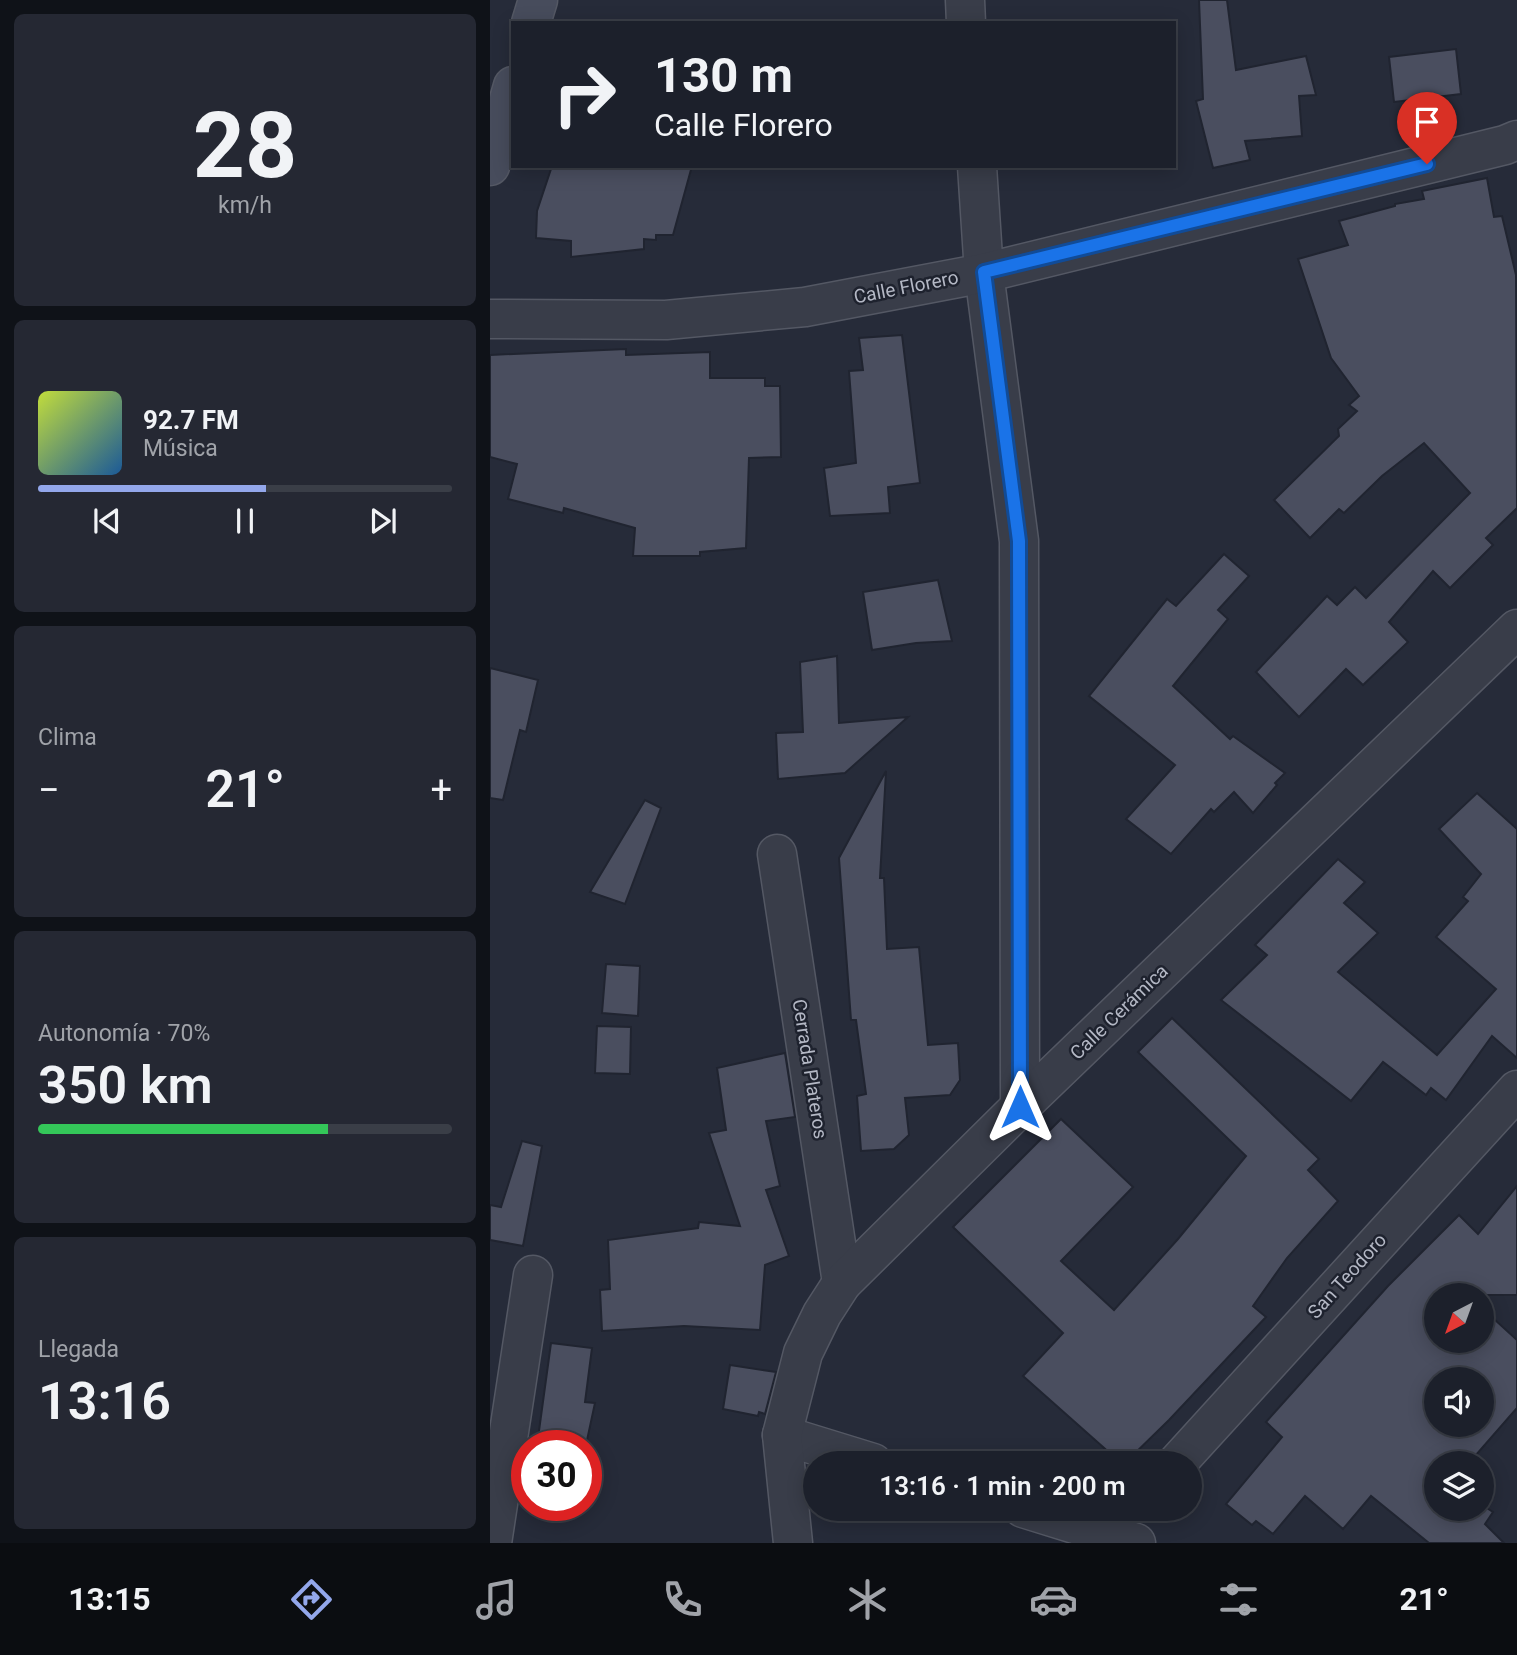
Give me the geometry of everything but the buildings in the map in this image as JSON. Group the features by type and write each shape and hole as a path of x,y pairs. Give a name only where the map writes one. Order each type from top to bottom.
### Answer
{"main road":[{"path":"532,21 538,0"},
{"path":"490,166 511,93"}],"street":[{"path":"965,0 966,21"},
{"name":"Calle Florero","path":"490,319 680,319 805,307 984,272 1517,140"},
{"path":"976,168 984,272 1019,541 1020,1107"},
{"name":"Calle Cerámica","path":"782,1435 803,1353 822,1314 842,1283 1020,1107 1517,629"},
{"name":"Cerrada Plateros","path":"777,854 842,1283"},
{"name":"San Teodoro","path":"1188,1451 1517,1090"},
{"path":"492,1543 533,1275"},
{"path":"793,1543 782,1435 834,1451"},
{"path":"1078,1521 1124,1532"}],"route":[{"path":"1020,1107 1019,541 984,272 1427,164"}]}
